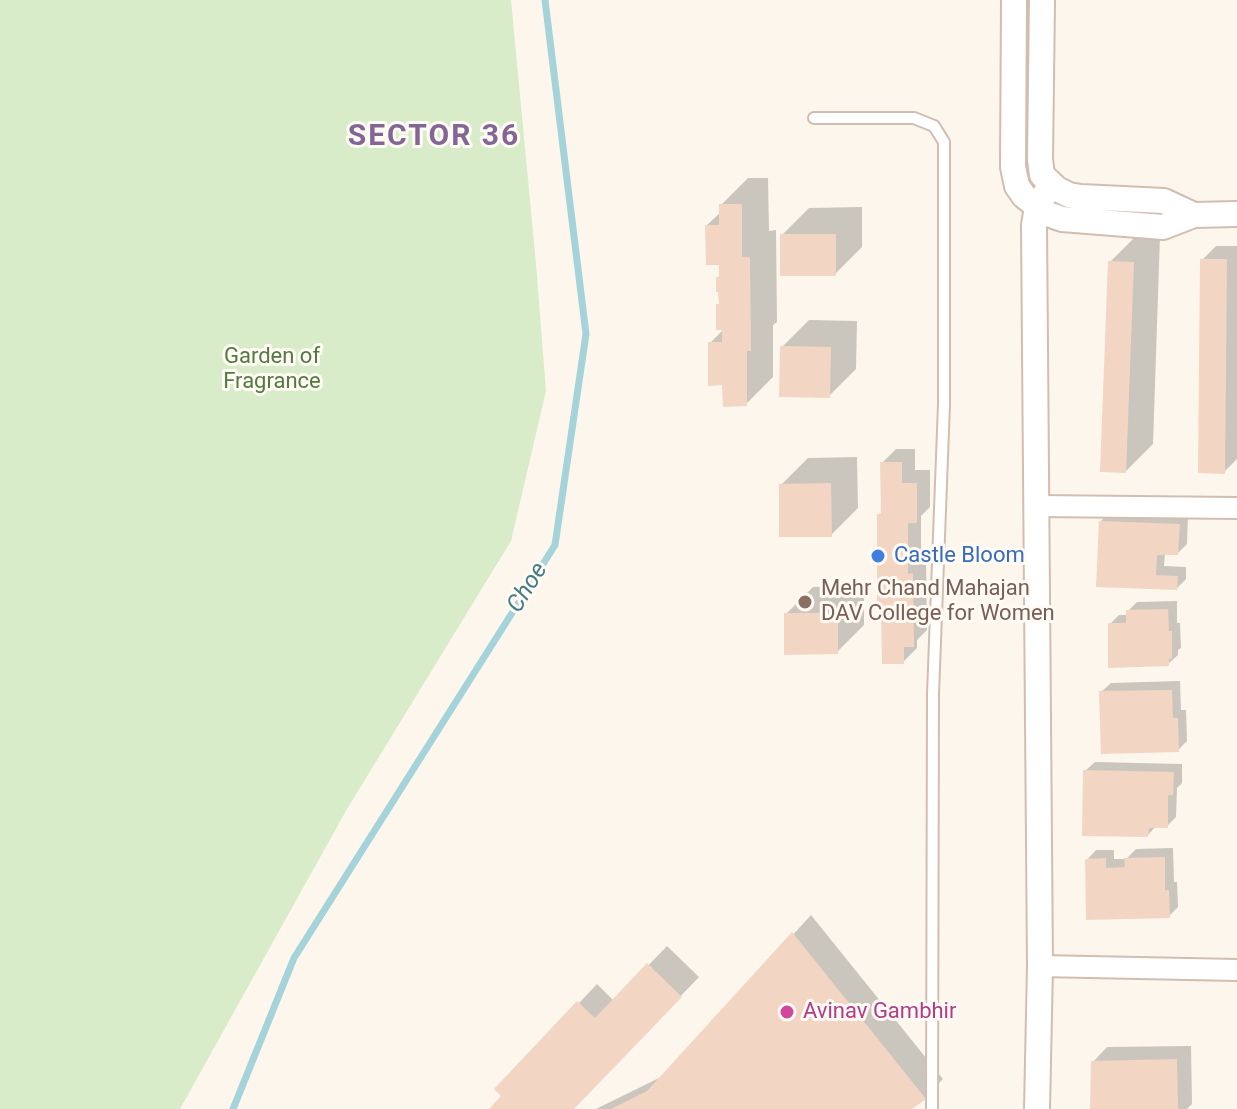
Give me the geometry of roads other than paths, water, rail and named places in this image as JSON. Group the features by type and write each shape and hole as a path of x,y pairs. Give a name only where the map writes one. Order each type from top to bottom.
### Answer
{"street":[{"path":"1014,0 1013,167 1017,186 1024,196 1045,213 1062,219 1163,227 1194,215 1237,214"},
{"path":"1042,0 1042,175 1069,195 1164,201 1194,215"},
{"path":"1037,1109 1040,966 1034,225 1037,207 1051,184"},
{"path":"1036,506 1237,508"},
{"path":"1040,966 1237,970"}],"lane":[{"path":"814,118 914,118 934,126 944,142 944,404 933,694 932,1109"}],"waterway":[{"name":"Choe","path":"233,1109 294,958 555,545 586,334 545,0"}],"place":[{"name":"Castle Bloom","path":"878,556"},
{"name":"Mehr Chand Mahajan DAV College for Women","path":"805,602"},
{"name":"Avinav Gambhir","path":"787,1012"}],"district":[{"name":"SECTOR 36","path":"434,137"}],"park label":[{"name":"Garden of Fragrance","path":"272,370"}]}
